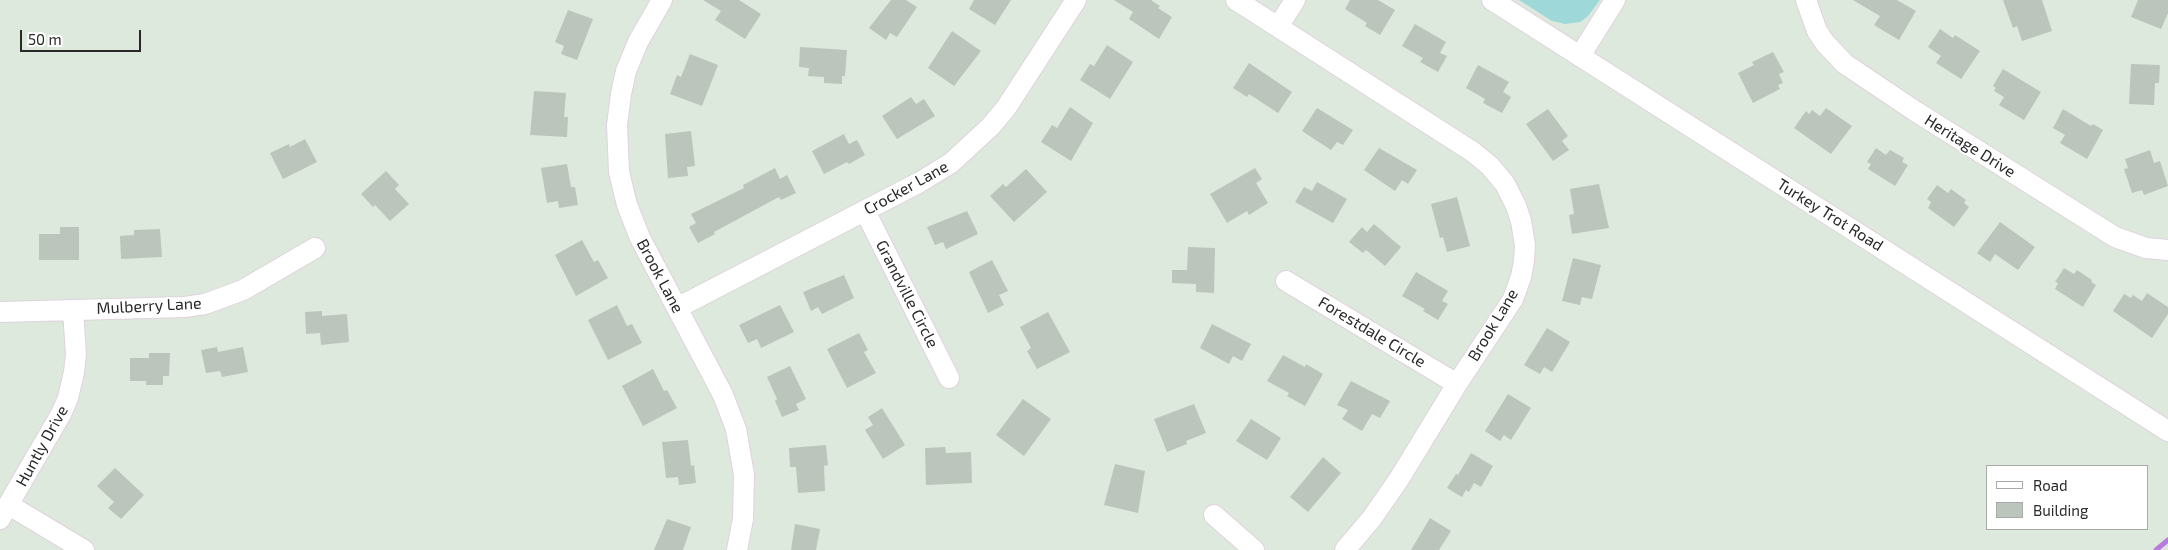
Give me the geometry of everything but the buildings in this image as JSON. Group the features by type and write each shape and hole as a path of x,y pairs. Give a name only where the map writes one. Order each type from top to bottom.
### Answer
{"street":[{"name":"Brook Lane","path":"662,0 638,42 626,71 620,94 616,140 619,172 627,205 640,238 723,395 741,448 744,475 744,503 737,550"},
{"name":"Crocker Lane","path":"678,308 951,164 990,127 1006,108 1076,0"},
{"name":"Brook Lane","path":"1236,0 1473,152 1490,166 1505,184 1521,221 1524,245 1521,276 1513,299 1399,479 1372,518 1345,550"},
{"path":"1278,27 1295,0"},
{"name":"Turkey Trot Road","path":"1492,0 2168,430"},
{"path":"1580,56 1615,0"},
{"name":"Heritage Drive","path":"1806,0 1817,31 1845,64 1915,111 2115,237 2146,248 2168,250"},
{"name":"Grandville Circle","path":"865,211 949,378"},
{"name":"Mulberry Lane","path":"0,312 186,307 205,304 243,290 315,248"},
{"name":"Forestdale Circle","path":"1286,281 1458,384"},
{"name":"Huntly Drive","path":"4,512 61,414 68,398 76,354 73,310"},
{"path":"4,512 84,550"},
{"path":"1214,515 1254,550"}],"shaded area":[{"path":"1519,0 1600,0 1588,16 1580,22 1565,24 1552,21"}],"waterway":[{"path":"2156,550 2168,540"}]}
